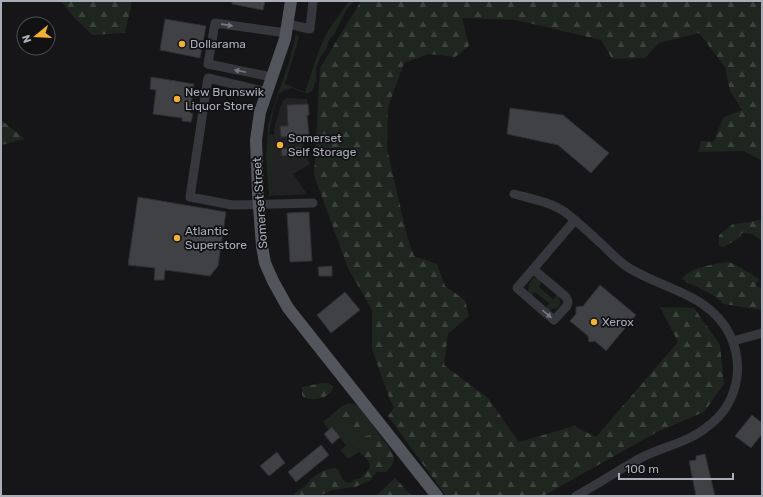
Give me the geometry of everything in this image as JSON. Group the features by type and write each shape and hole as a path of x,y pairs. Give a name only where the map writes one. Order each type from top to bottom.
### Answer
{"main road":[{"name":"Somerset Street","path":"291,1 287,29 281,52 260,112 256,140 258,204 261,240 266,263 273,281 288,308 437,496"}],"street":[{"path":"272,77 208,64 215,24 287,29 310,29 313,1"},
{"path":"267,92 208,78 190,198 232,204 313,203"},
{"path":"514,194 552,204 566,212 628,268 706,306 720,319 727,329 733,342 738,365 735,388 728,405 717,419 697,434 645,456 576,496"},
{"path":"533,269 566,297 568,302 567,306 554,320 517,288 533,269 575,220"},
{"path":"733,342 762,333"}],"shaded area":[{"path":"287,98 307,99 309,135 302,147 310,164 293,174 307,194 273,196 271,187 272,152 275,125 281,105"}],"green space":[{"path":"61,1 132,1 125,33 92,35 72,15"},
{"path":"349,1 355,1 346,10 335,33 329,40 326,50 321,56 316,68 316,81 312,91 309,93 304,93 292,88 279,94 274,108 269,134 274,135 271,186 273,196 269,196 266,158 268,126 289,62 296,34 299,37 285,84 305,92 319,50 327,32"},
{"path":"361,1 737,1 762,3 762,161 744,151 698,152 701,141 714,142 724,117 742,110 730,91 725,67 699,33 659,43 645,58 612,59 601,40 516,20 462,18 469,46 455,57 429,54 404,63 388,107 387,149 407,236 414,256 437,264 445,286 465,300 469,316 448,334 444,365 488,398 519,442 574,426 596,437 678,342 660,307 694,308 720,345 724,384 704,412 657,432 543,496 446,496 388,416 394,408 372,349 372,310 348,268 314,175 320,68"},
{"path":"1,120 25,139 1,145"},
{"path":"762,219 762,241 752,234 742,233 738,239 723,247 719,246 719,235 733,224"},
{"path":"729,262 759,279 756,286 762,288 762,310 724,304 713,295 682,279 685,275 696,269"},
{"path":"533,278 537,278 542,282 539,287 553,299 557,295 560,304 556,309 553,310 546,308 549,303 535,292 531,296 528,291 529,284"},
{"path":"329,383 333,387 329,394 317,399 304,398 302,395 302,387"},
{"path":"350,403 360,408 390,449 380,437 375,435 360,442 359,452 350,458 347,458 340,450 346,446 333,427 329,430 323,422 342,406","holes":["347,408 360,414 362,422 353,429 342,422"]},
{"path":"347,408 359,414 362,422 359,427 354,429 349,427 340,419 339,415 341,411"},
{"path":"376,435 382,439 394,456 393,464 386,472 376,472 371,480 355,487 332,490 315,496 293,496 316,475 328,469 337,468 344,481 350,483 355,479 361,478 369,469 370,464 359,452 360,440 363,436"},
{"path":"395,478 412,496 376,496"}],"building":[{"path":"232,1 265,1 263,10 232,4"},
{"name":"Dollarama","path":"165,19 206,26 200,58 160,50"},
{"path":"151,77 194,84 190,113 193,114 191,122 182,121 182,118 153,114 156,90 150,89"},
{"path":"308,104 309,115 307,115 309,135 281,137 280,126 288,126 287,105"},
{"path":"510,108 563,115 609,153 591,173 558,145 507,134"},
{"path":"302,147 303,155 282,156 281,149"},
{"name":"Atlantic Superstore","path":"138,197 226,212 218,266 210,276 165,270 164,280 154,280 155,268 128,265"},
{"path":"309,212 312,261 290,262 287,213"},
{"path":"332,266 332,276 319,276 318,267"},
{"path":"600,285 636,315 606,351 595,341 589,342 588,336 570,321 576,314 576,307 583,306"},
{"path":"345,292 360,310 331,333 317,315"},
{"path":"752,415 762,423 762,434 751,448 735,436"},
{"path":"332,427 340,437 332,444 324,434"},
{"path":"321,445 329,455 296,482 288,472"},
{"path":"277,452 285,463 269,476 260,466"},
{"path":"705,454 715,496 696,496 689,461 696,460 696,456"}],"place":[{"name":"Dollarama","path":"182,44"},
{"name":"New Brunswik Liquor Store","path":"177,99"},
{"name":"Somerset Self Storage","path":"280,145"},
{"name":"Atlantic Superstore","path":"177,238"},
{"name":"Xerox","path":"594,322"}]}
